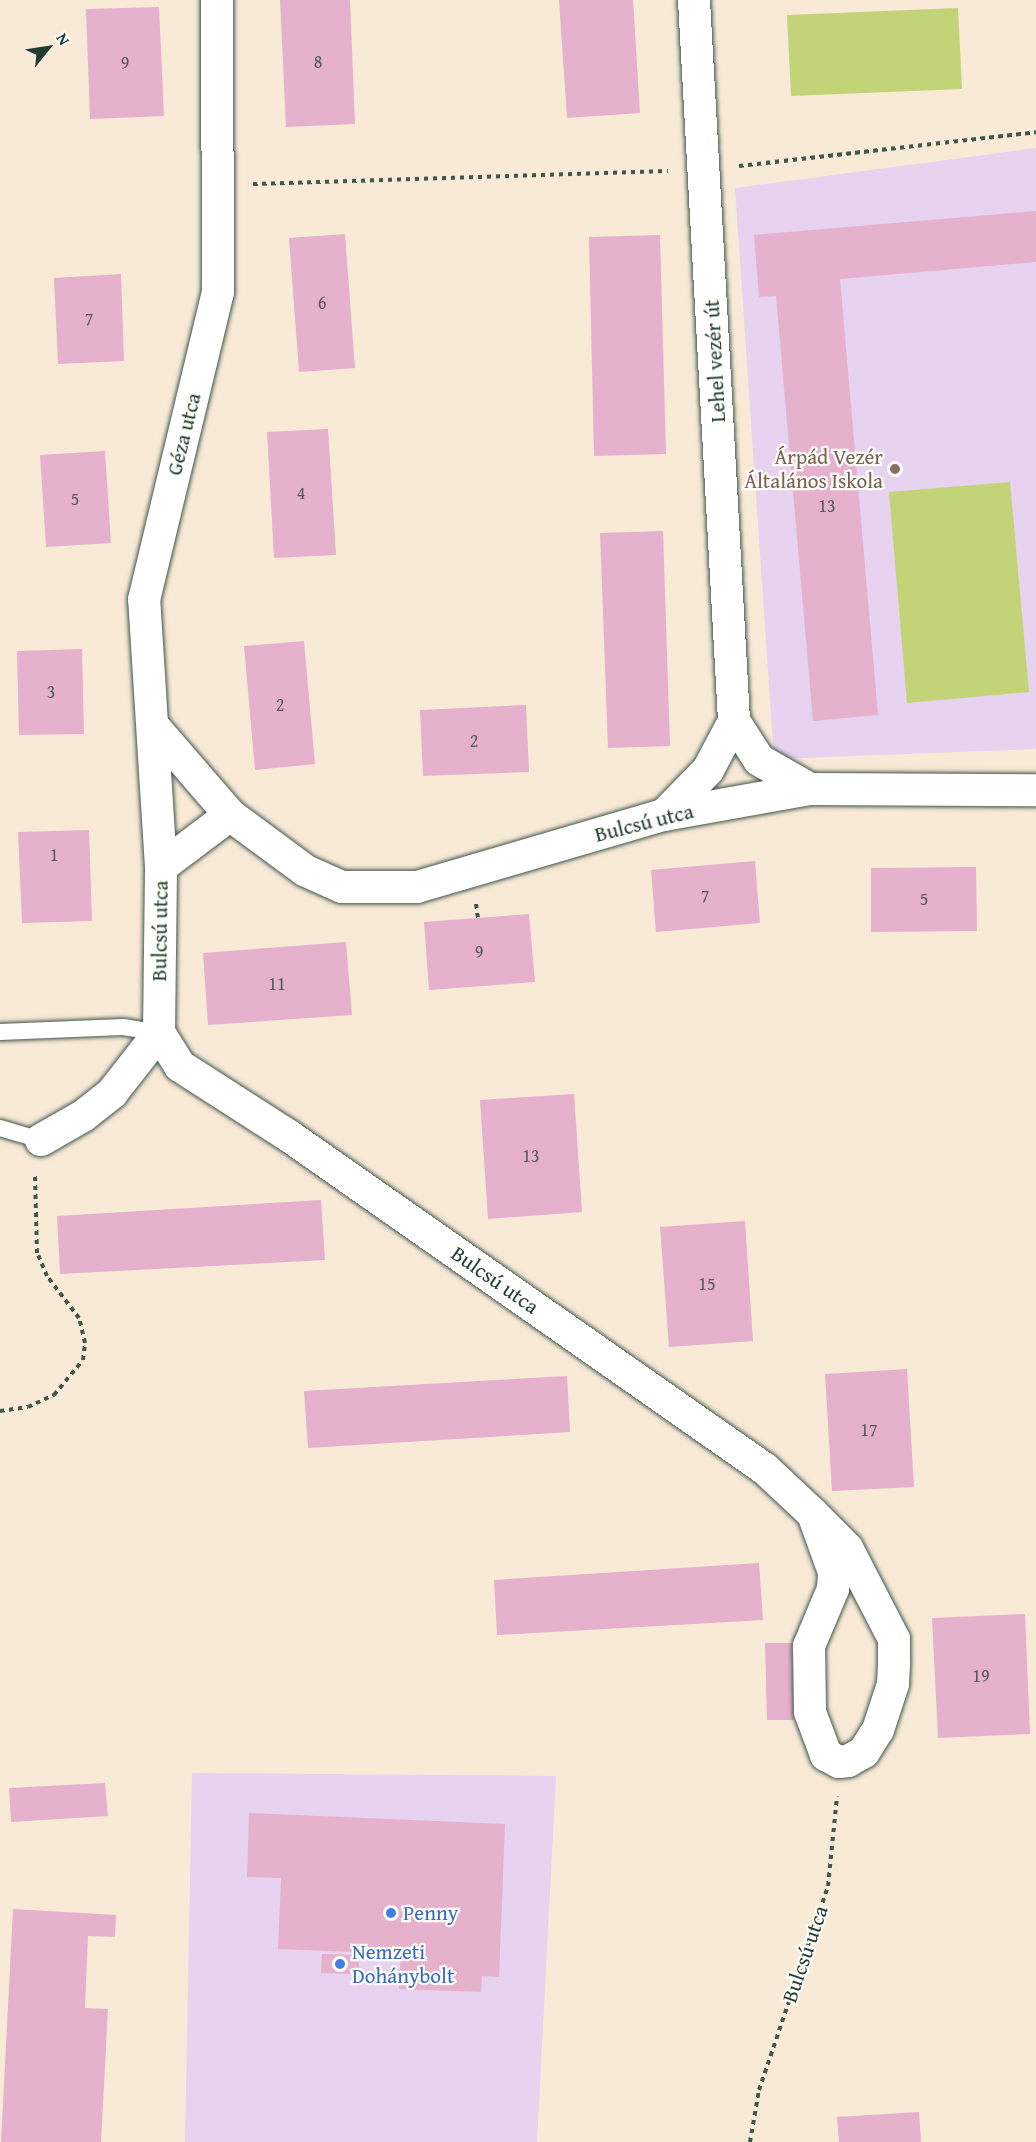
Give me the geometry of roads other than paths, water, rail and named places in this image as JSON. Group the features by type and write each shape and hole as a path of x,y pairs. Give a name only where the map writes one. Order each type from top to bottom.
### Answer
{"street":[{"name":"Géza utca","path":"161,867 155,728 144,600 218,292 217,0"},
{"name":"Lehel vezér út","path":"694,0 734,721"},
{"path":"664,815 708,770 734,721 759,760 810,789"},
{"path":"155,728 230,815"},
{"name":"Bulcsú utca","path":"813,1514 834,1572 833,1589 809,1646 810,1712 826,1755 839,1762 864,1752 878,1730 893,1684 894,1640 847,1548 813,1514 765,1469 289,1136 180,1066 159,1033 161,867 230,815 306,871 342,887 417,887 664,815 810,789 1036,790"},
{"path":"41,1140 83,1116 112,1093 159,1033"}],"lane":[{"path":"0,1032 123,1027 159,1033"},
{"path":"0,1128 41,1140"}],"place":[{"name":"Árpád Vezér Általános Iskola","path":"895,469"},
{"name":"Penny","path":"391,1913"},
{"name":"Nemzeti Dohánybolt","path":"340,1964"}]}
